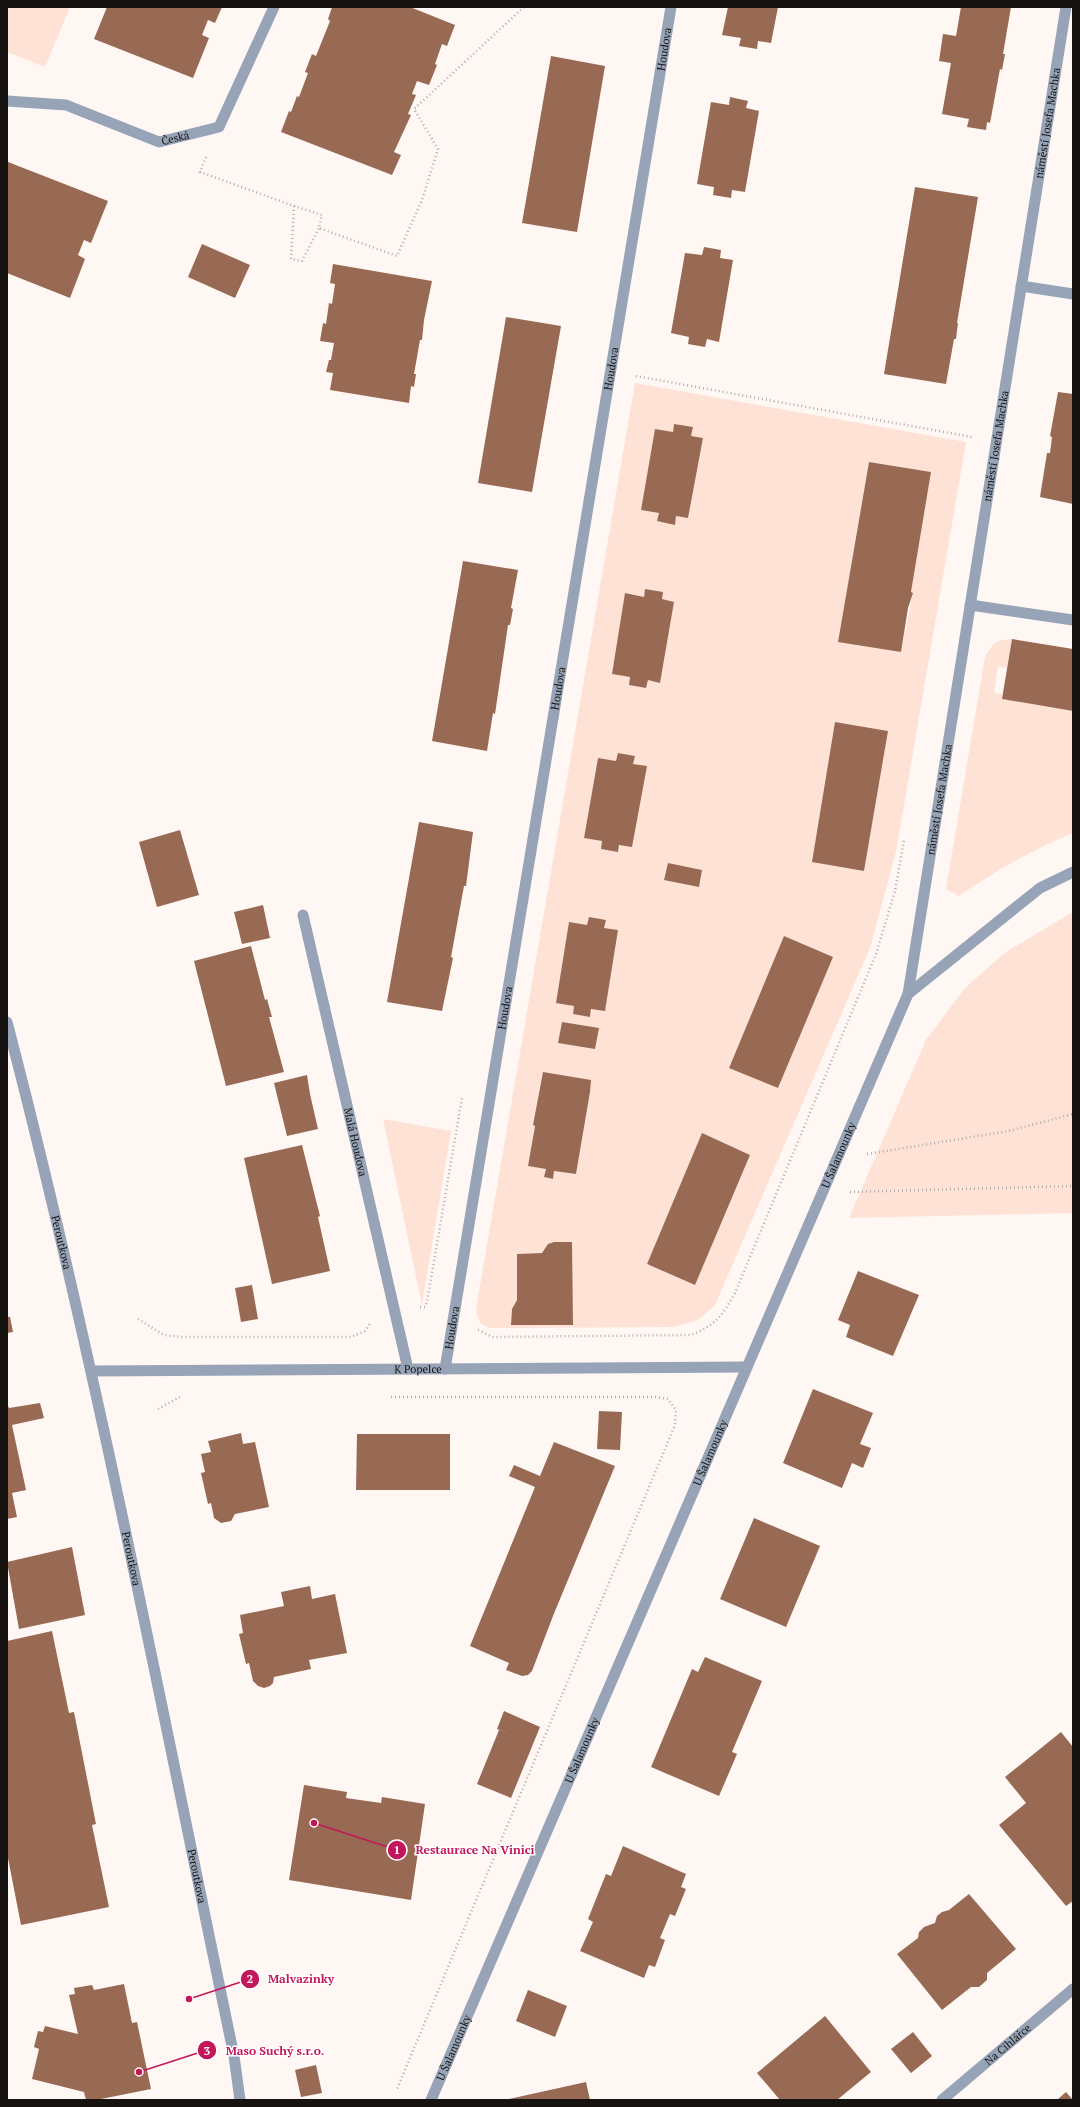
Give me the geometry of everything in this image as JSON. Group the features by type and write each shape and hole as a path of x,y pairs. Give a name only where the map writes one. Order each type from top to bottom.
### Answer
{"street":[{"path":"219,127 274,7"},
{"name":"Houdova","path":"445,1369 671,7"},
{"name":"náměstí Josefa Machka","path":"908,994 1066,7"},
{"name":"Česká","path":"7,101 66,105 159,142 219,127"},
{"path":"1021,286 1073,294"},
{"path":"970,605 1073,620"},
{"name":"U Šalamounky","path":"431,2100 745,1367 908,994 1040,888 1073,872"},
{"name":"Malá Houdova","path":"303,915 408,1369"},
{"name":"Peroutkova","path":"7,1022 33,1123 91,1371 234,2056 240,2100"},
{"name":"K Popelce","path":"91,1371 745,1367"},
{"name":"Na Cihlářce","path":"942,2100 1073,1989"}],"path":[{"path":"319,228 397,256 422,200 438,149 414,109 524,7"},
{"path":"219,127 200,172 322,215 319,228 302,261 291,259 294,206"},
{"path":"632,375 973,437"},
{"path":"971,445 974,429"},
{"path":"475,1328 482,1334 493,1337 690,1335 705,1330 724,1314 735,1293 876,954 895,891 905,836"},
{"path":"864,1154 1009,1131 1073,1114"},
{"path":"846,1192 1073,1186"},
{"path":"138,1319 164,1335 182,1337 351,1336"},
{"path":"158,1409 179,1398 187,1397"},
{"path":"385,1397 656,1397 668,1399 676,1410 672,1432 397,2089"}],"shaded area":[{"path":"7,7 70,7 45,67 7,52"},
{"path":"635,383 966,442 896,852 870,948 715,1305 698,1320 674,1327 491,1328 480,1322 476,1309","holes":["674,424 692,427 691,436 703,438 688,518 676,516 675,525 658,521 659,513 641,510 655,429 673,432","869,462 931,472 911,592 913,593 901,652 838,641","645,589 663,592 662,599 674,602 660,682 648,680 646,688 629,685 630,677 612,674 626,593 644,597","835,722 888,731 864,871 812,862","618,753 635,756 633,764 646,766 618,852 601,849 602,841 584,837 598,758 616,761","668,863 702,870 699,887 664,879","589,917 606,920 604,928 618,930 590,1017 573,1014","784,936 833,957 778,1088 729,1067","562,1022 598,1028 595,1049 558,1043","540,1084 590,1093 576,1174 554,1171 553,1179 544,1177 546,1169 529,1166","702,1134 750,1155 695,1285 647,1264","572,1242 572,1325 511,1325 512,1309 517,1300 517,1254 542,1253 550,1243"]},
{"path":"1012,639 1007,668 998,667 994,693 1002,694 1002,699 1073,711 1073,833 1014,862 959,896 946,889 985,657 993,645 998,641"},
{"path":"1073,912 1073,1213 849,1218 926,1040 965,988 1006,952"},
{"path":"383,1119 451,1131 422,1305"}],"building":[{"path":"107,7 222,7 215,23 208,20 202,35 209,38 193,78 94,39"},
{"path":"332,7 410,7 455,25 447,46 442,44 435,64 437,65 429,85 417,81 412,94 416,95 408,114 411,115 394,152 401,155 392,175 281,132 289,111 291,112 297,96 299,97 308,73 305,72 312,54 316,56 330,21 328,19"},
{"path":"728,7 778,7 771,43 758,41 757,49 739,46 741,38 722,35"},
{"path":"961,7 1011,7 1003,54 1005,54 1002,70 1000,69 990,123 987,122 986,130 967,127 969,119 942,114 951,63 939,61 943,34 956,36"},
{"path":"551,56 605,66 577,232 522,223"},
{"path":"730,97 748,101 746,108 759,111 745,192 732,190 731,198 713,195 714,187 697,184 711,102 729,105"},
{"path":"8,162 108,201 91,243 84,240 78,255 85,259 70,298 7,273"},
{"path":"915,187 978,197 957,323 956,339 954,339 946,384 884,374"},
{"path":"202,244 250,265 235,298 188,277"},
{"path":"704,247 721,250 720,258 733,260 719,342 707,339 705,347 688,344 689,337 671,333 685,253 702,255"},
{"path":"333,264 432,281 424,320 422,340 420,340 414,374 416,374 414,387 411,386 409,403 330,390 333,373 326,372 329,360 331,360 334,343 320,341 323,323 326,324 329,303 332,304 335,284 330,283"},
{"path":"506,317 561,326 532,492 478,483"},
{"path":"1058,392 1073,394 1073,504 1040,497 1047,453 1050,453 1052,437 1050,436"},
{"path":"674,424 693,427 691,436 703,438 688,518 676,516 675,525 657,521 659,513 641,510 655,429 673,432"},
{"path":"869,462 931,472 911,592 913,593 908,608 901,652 838,642"},
{"path":"463,561 518,570 511,608 513,609 510,625 508,625 495,714 493,713 487,751 432,741"},
{"path":"645,589 663,592 662,599 674,602 660,683 648,680 646,688 629,685 630,677 612,674 625,593 644,597"},
{"path":"1012,639 1073,649 1073,711 1002,699"},
{"path":"835,722 888,731 864,871 812,862"},
{"path":"618,753 635,756 633,764 647,766 632,847 619,845 618,852 601,849 602,841 584,838 598,758 616,761"},
{"path":"419,822 473,832 466,886 464,886 451,957 453,958 442,1011 387,1002"},
{"path":"180,830 199,895 157,907 139,842"},
{"path":"668,863 702,870 699,887 664,880"},
{"path":"263,905 270,938 242,944 234,912"},
{"path":"589,917 606,920 604,928 618,930 605,1011 591,1009 590,1017 573,1014 574,1006 556,1003 569,922 587,925"},
{"path":"784,936 833,957 778,1088 729,1068"},
{"path":"251,946 265,1000 267,999 272,1017 269,1017 284,1072 226,1086 194,961"},
{"path":"562,1022 599,1028 595,1049 558,1043"},
{"path":"543,1072 591,1080 576,1174 554,1171 553,1179 544,1177 546,1169 528,1166 535,1126 533,1125"},
{"path":"307,1075 318,1129 287,1136 274,1083"},
{"path":"702,1133 750,1155 695,1285 647,1264"},
{"path":"302,1145 320,1216 318,1217 330,1271 272,1284 244,1158"},
{"path":"554,1242 572,1242 573,1325 511,1325 512,1309 517,1300 517,1254 542,1253 548,1244"},
{"path":"858,1271 919,1295 893,1356 846,1337 850,1325 838,1320"},
{"path":"252,1285 258,1319 241,1322 235,1288"},
{"path":"7,1317 10,1317 13,1332 7,1333"},
{"path":"813,1389 873,1413 860,1444 871,1448 863,1468 852,1463 842,1488 783,1463"},
{"path":"40,1403 44,1418 12,1425 26,1490 12,1493 17,1517 7,1519 7,1404 9,1408"},
{"path":"599,1411 622,1412 620,1450 597,1449"},
{"path":"241,1433 243,1444 255,1442 269,1507 235,1514 231,1521 221,1523 214,1518 211,1503 208,1504 201,1473 205,1472 201,1454 211,1452 208,1441"},
{"path":"357,1434 450,1434 450,1490 356,1490"},
{"path":"554,1442 615,1466 532,1671 528,1675 522,1676 506,1670 509,1663 470,1646 535,1487 509,1476 514,1465 540,1476"},
{"path":"754,1518 820,1546 786,1627 720,1599"},
{"path":"72,1547 85,1615 19,1629 7,1562"},
{"path":"310,1586 312,1599 335,1594 347,1653 309,1660 311,1669 274,1677 273,1683 264,1688 258,1686 253,1681 249,1663 246,1664 239,1634 243,1633 240,1615 284,1606 281,1592"},
{"path":"52,1631 69,1713 74,1712 96,1824 92,1825 109,1907 21,1925 7,1853 7,1641"},
{"path":"705,1657 762,1681 732,1752 737,1754 719,1796 651,1767 692,1669 698,1672"},
{"path":"504,1711 540,1727 511,1798 477,1784 499,1730 512,1735 497,1729"},
{"path":"1061,1732 1073,1747 1073,1901 1066,1906 999,1825 1026,1803 1005,1777"},
{"path":"304,1785 347,1792 346,1798 381,1803 382,1797 425,1804 411,1900 289,1880"},
{"path":"623,1846 686,1874 681,1887 686,1889 675,1916 670,1914 660,1938 665,1940 655,1967 649,1965 644,1978 580,1951 593,1922 588,1919 606,1874 611,1876"},
{"path":"969,1894 1016,1949 987,1973 987,1980 979,1987 971,1987 942,2010 897,1954 918,1938 919,1932 924,1927 935,1923 937,1916 942,1912 949,1910"},
{"path":"124,1984 132,2023 137,2022 151,2089 96,2100 86,2100 84,2092 32,2079 39,2049 34,2047 38,2031 43,2032 45,2026 78,2034 69,1995 75,1994 74,1988 92,1985 94,1990"},
{"path":"528,1990 567,2006 555,2037 516,2021"},
{"path":"825,2016 871,2072 837,2100 780,2100 757,2073"},
{"path":"913,2032 932,2056 911,2073 891,2049"},
{"path":"316,2065 322,2093 301,2097 295,2070"},
{"path":"586,2082 590,2100 509,2100 509,2099"},
{"path":"1066,2092 1073,2100 1057,2100"}],"place":[{"name":"Restaurace Na Vinici","path":"314,1823"},
{"name":"Malvazinky","path":"189,1999"},
{"name":"Maso Suchý s.r.o.","path":"139,2072"}]}
